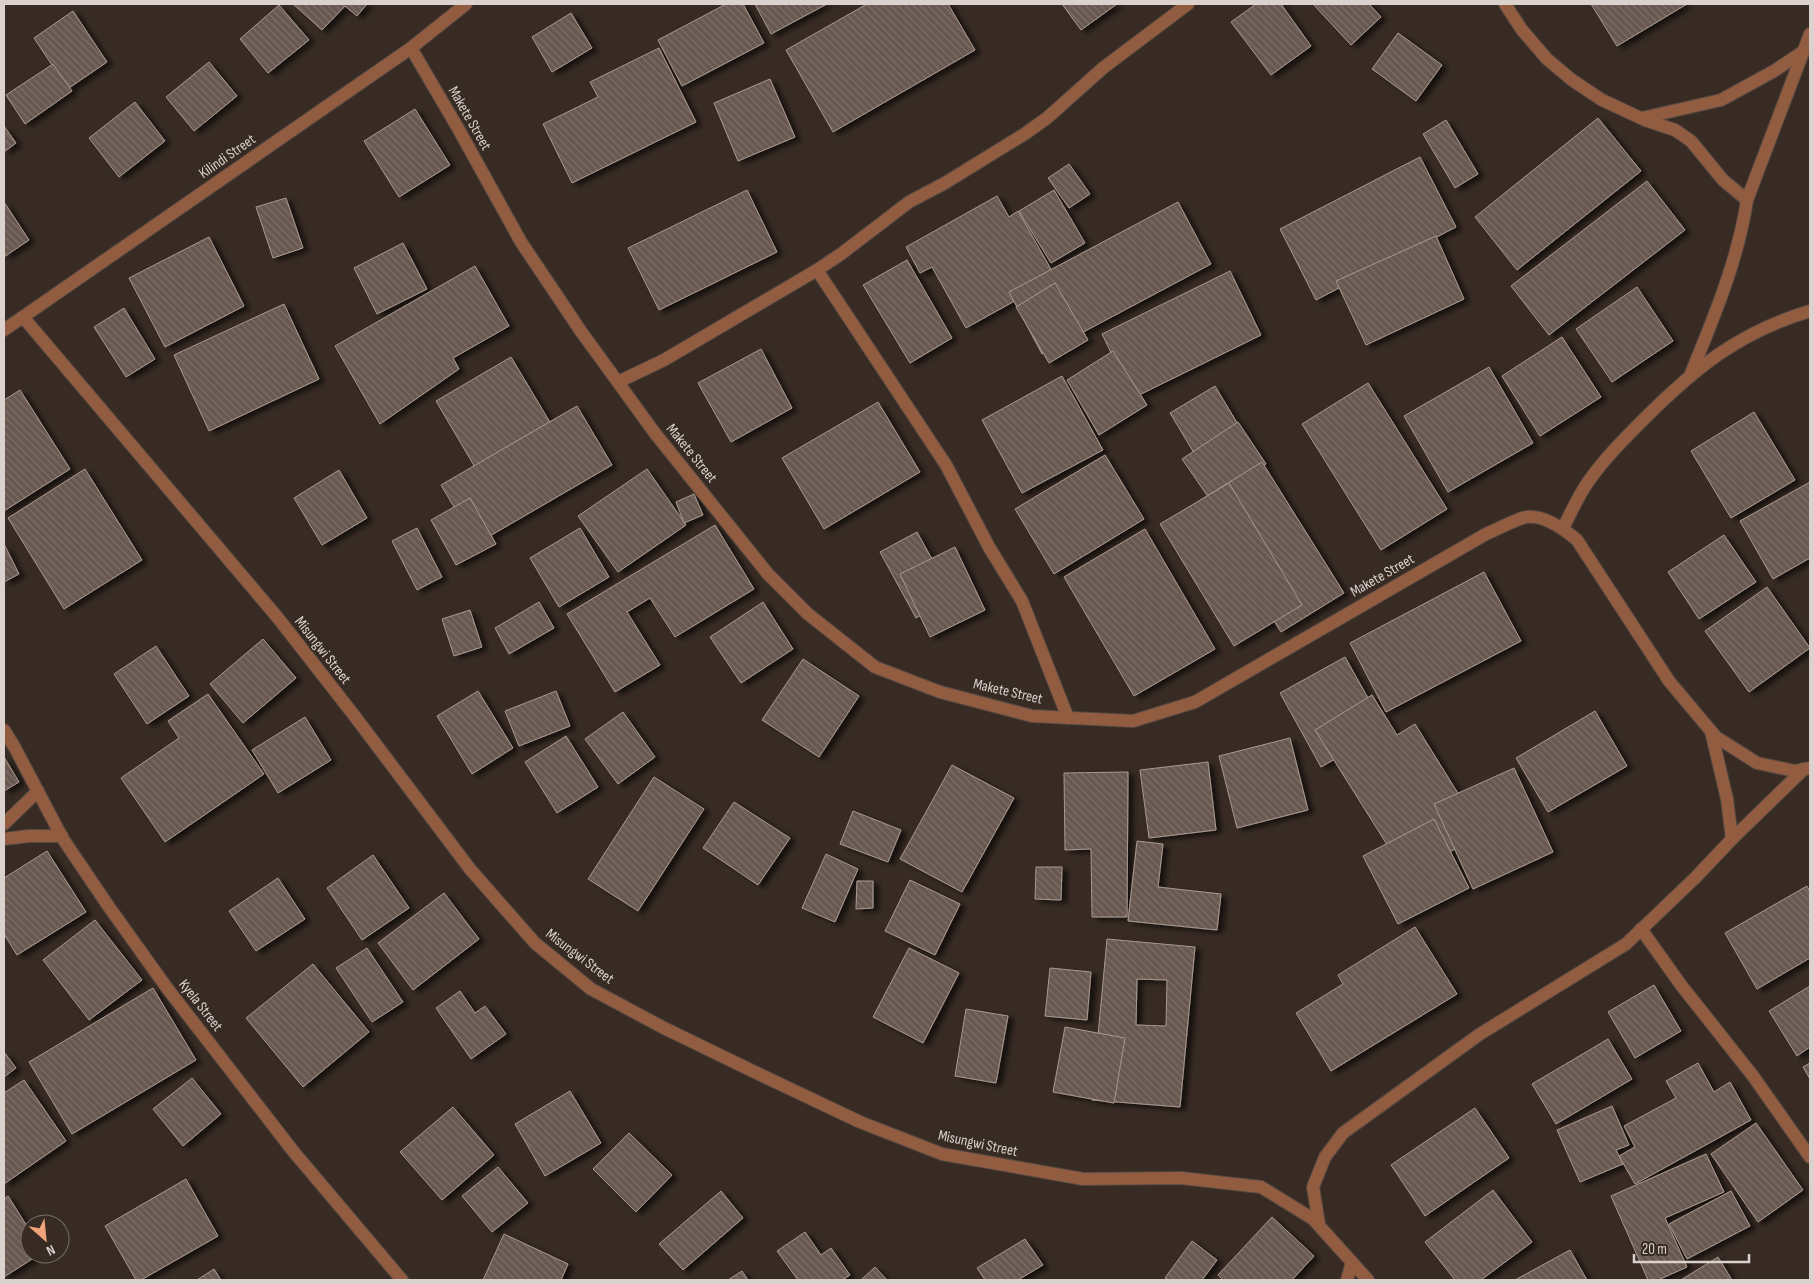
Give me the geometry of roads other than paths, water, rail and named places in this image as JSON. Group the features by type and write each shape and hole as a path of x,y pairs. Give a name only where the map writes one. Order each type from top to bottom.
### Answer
{"street":[{"name":"Kilindi Street","path":"4,330 411,48 466,4"},
{"path":"618,382 664,360 817,270 909,202 945,183 1024,135 1047,118 1103,68 1188,4"},
{"path":"1506,4 1522,30 1546,59 1602,100 1675,130 1691,141 1723,180 1747,200"},
{"path":"1690,376 1719,304 1743,228 1747,200 1810,34"},
{"name":"Makete Street","path":"411,48 521,242 580,330 654,432 768,574 808,614 874,668 940,692 1032,716 1133,721 1195,702 1486,534 1527,517 1544,520 1563,528 1577,540 1669,681 1716,737 1757,762 1795,771 1807,768"},
{"path":"1642,118 1721,100 1766,76 1804,51"},
{"path":"817,270 946,465 989,547 1022,601 1068,718"},
{"path":"1563,528 1588,482 1617,446 1669,394 1717,354 1750,334 1787,318 1810,311"},
{"name":"Misungwi Street","path":"23,317 278,618 470,869 535,943 591,989 664,1028 860,1122 942,1154 1083,1179 1181,1178 1261,1187 1313,1218 1368,1280"},
{"name":"Kyela Street","path":"4,730 62,836 109,907 167,988 293,1151 402,1280"},
{"path":"1711,731 1727,798 1732,839"},
{"path":"1319,1224 1312,1187 1324,1157 1342,1133 1480,1034 1626,944 1807,768"},
{"path":"4,824 38,791"},
{"path":"4,838 62,836"},
{"path":"1641,928 1687,992 1753,1076 1810,1157"},
{"path":"1347,1280 1352,1262"}]}
